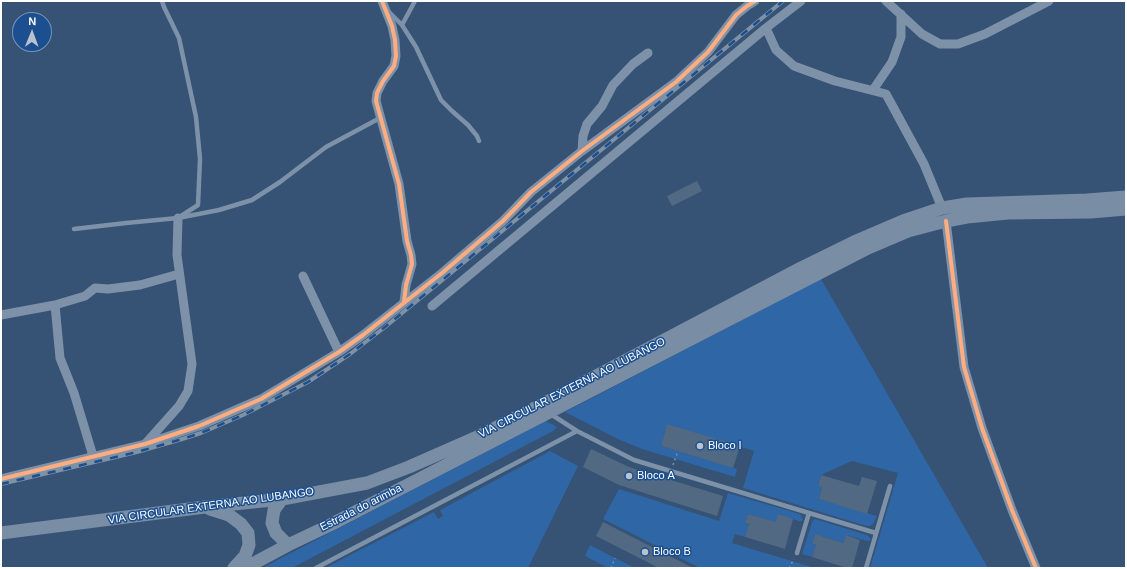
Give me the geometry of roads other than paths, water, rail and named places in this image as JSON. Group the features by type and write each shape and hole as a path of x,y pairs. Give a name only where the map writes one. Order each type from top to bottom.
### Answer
{"main road":[{"name":"VIA CIRCULAR EXTERNA AO LUBANGO","path":"1,533 205,507 282,499 367,483 409,467 475,438 543,404 794,272 854,242 903,221 942,208 968,204 1087,200 1126,197"},
{"name":"VIA CIRCULAR EXTERNA AO LUBANGO","path":"476,449 868,248 908,231 946,221 1008,213 1092,212 1126,209"},
{"name":"Estrada do arimba","path":"245,568 476,449"},
{"path":"282,499 274,510 272,523 276,533 288,545"},
{"path":"205,507 229,515 242,524 248,533 249,545 245,556 234,568"}],"street":[{"path":"1,479 145,444 199,426 261,399 339,352 363,335 503,222 531,192 582,151 676,82 708,52 736,15 756,1"},
{"path":"432,306 766,28 801,1"},
{"path":"886,1 922,34 940,44 958,44 985,34 1049,1"},
{"path":"384,5 395,40 396,56 394,66 383,81 376,101 396,173 407,241 411,255 412,264 406,285 404,302"},
{"path":"873,90 892,62 900,37 901,14"},
{"path":"766,28 776,50 794,66 835,81 886,94 924,164 942,208"},
{"path":"582,151 583,136 587,124 602,106 613,85 633,64 648,53"},
{"path":"145,444 179,406 188,391 192,364 177,255 178,218"},
{"path":"946,221 964,367 985,435 1012,510 1036,568"},
{"path":"1,315 55,305 85,296 95,288 108,289 140,285 180,274"},
{"path":"303,276 339,352"},
{"path":"55,305 60,358 74,393 93,456"}],"lane":[{"path":"162,1 179,38 196,117 200,159 198,205 178,218"},
{"path":"402,25 415,1"},
{"path":"384,5 402,25 416,47 441,100 468,125 479,140"},
{"path":"74,230 178,218 219,210 252,200 280,182 326,147 380,118"},
{"path":"548,412 577,431 634,460 876,533"},
{"path":"316,568 577,431"},
{"path":"866,568 890,486"},
{"path":"797,552 810,513"}],"railway":[{"path":"1,484 137,452 201,433 243,415 308,382 350,354 385,327 783,1"}],"place":[{"name":"Bloco I","path":"700,446"},
{"name":"Bloco A","path":"629,476"},
{"name":"Bloco B","path":"645,552"}]}
